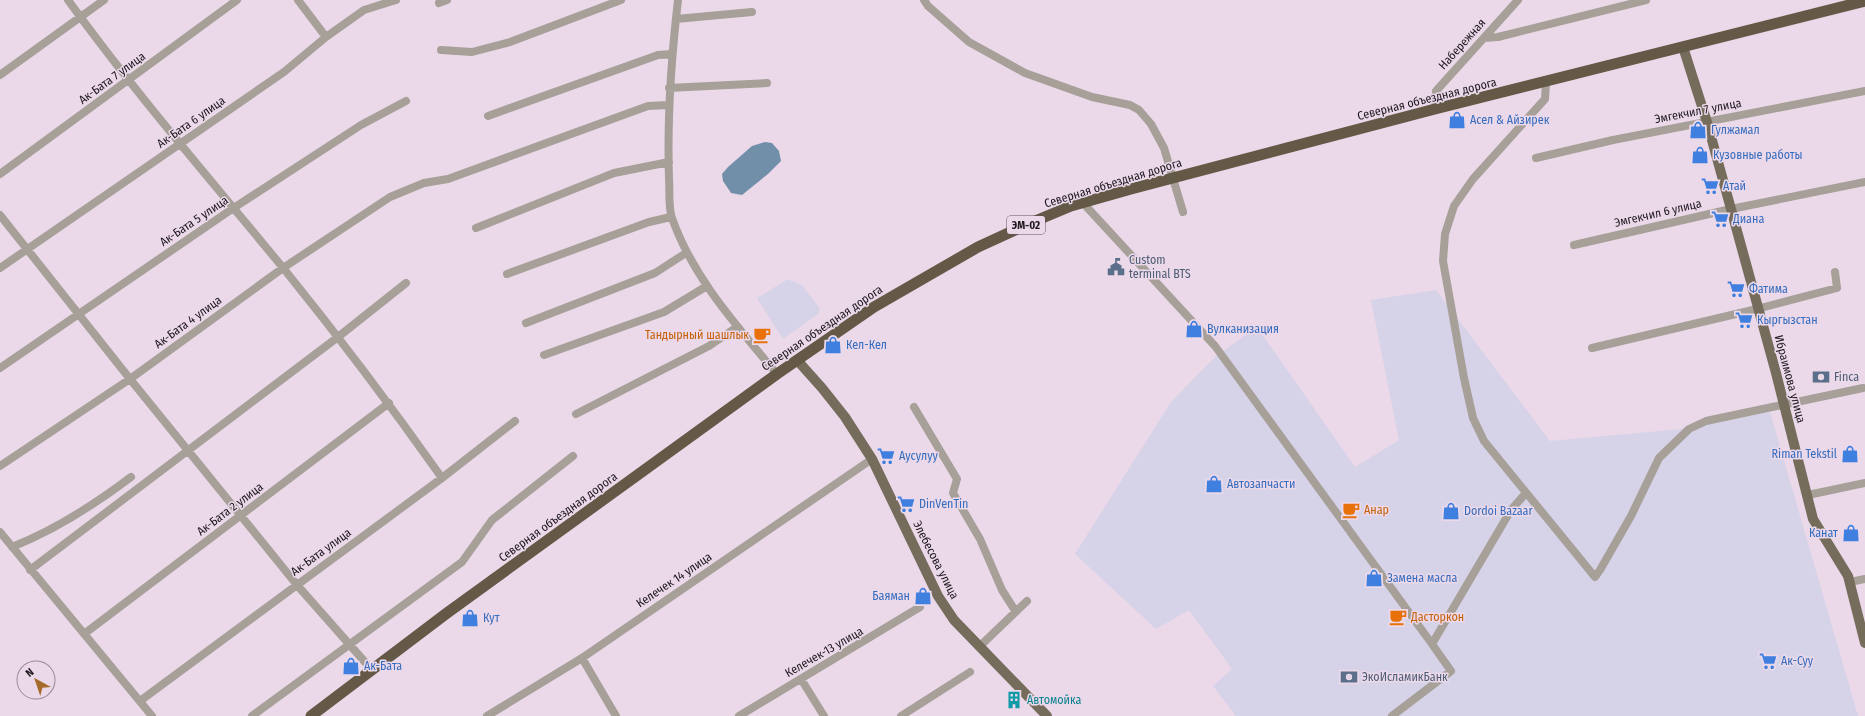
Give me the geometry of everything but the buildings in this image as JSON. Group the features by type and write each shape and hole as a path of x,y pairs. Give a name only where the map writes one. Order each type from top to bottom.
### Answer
{"highway":[{"name":"Северная объездная дорога","path":"311,716 454,608 777,374 874,307 978,247 1028,224 1083,203 1131,189 1435,109 1865,1"}],"main road":[{"name":"Ибраимова улица","path":"1683,47 1707,122 1731,209 1808,495 1813,519 1850,582 1865,643"},
{"name":"Элебесова улица","path":"797,360 845,417 872,459 938,596 954,620 979,648 1048,716"}],"street":[{"path":"68,0 129,81 338,337 389,403 442,478"},
{"path":"0,76 104,0"},
{"name":"Ак-Бата 7 улица","path":"0,174 129,81 237,0"},
{"path":"298,0 326,37"},
{"name":"Ак-Бата 6 улица","path":"0,268 284,72 326,37 364,10 396,0"},
{"path":"442,50 472,52 510,42 621,0"},
{"path":"678,0 668,106 671,216 686,253 707,286 737,327 777,374"},
{"path":"924,0 928,6 969,42 1025,73 1092,97 1130,105 1139,110 1151,124 1164,148 1183,212"},
{"name":"Набережная","path":"1435,109 1436,91 1518,0"},
{"path":"1484,38 1498,38 1646,0"},
{"path":"676,19 752,12"},
{"path":"488,116 658,55 672,54"},
{"path":"1546,82 1545,99 1473,179 1454,206 1445,234 1443,261 1464,378 1473,418 1484,441 1595,577 1632,516 1660,458 1689,429 1706,421 1863,388"},
{"path":"669,88 767,83"},
{"name":"Эмгекчил 7 улица","path":"1536,158 1613,140 1865,91"},
{"name":"Ак-Бата 5 улица","path":"0,368 232,209 361,125 406,101"},
{"name":"Ак-Бата 4 улица","path":"0,466 130,379 283,268 390,197 424,183 448,179 648,106 668,106"},
{"path":"476,228 614,173 669,162"},
{"name":"Эмгекчил 6 улица","path":"1574,245 1731,209 1865,182"},
{"path":"1083,203 1215,346 1451,671 1392,716"},
{"path":"0,215 130,379 297,585 372,670"},
{"path":"507,274 649,222 671,216"},
{"path":"526,322 655,273 686,253"},
{"path":"1592,348 1757,309 1837,288 1836,272"},
{"path":"30,570 338,337 406,283"},
{"path":"544,355 664,312 707,286"},
{"path":"576,414 709,346 737,327"},
{"name":"Ак-Бата 2 улица","path":"84,634 389,403"},
{"path":"914,407 957,479 953,493 980,539 1002,590 1016,612"},
{"name":"Ак-Бата улица","path":"140,701 442,478 514,422"},
{"path":"252,716 348,644 462,562 492,520 573,456"},
{"name":"Келечек 14 улица","path":"487,716 582,658 872,459"},
{"path":"12,547 34,538 100,500 131,476"},
{"path":"1808,495 1865,483"},
{"path":"1432,644 1510,510 1526,493"},
{"path":"0,532 152,716"},
{"path":"1850,582 1865,579"},
{"path":"979,648 1027,601"},
{"name":"Келечек-13 улица","path":"739,716 920,607"},
{"path":"582,658 616,716"},
{"path":"901,716 970,672"},
{"path":"801,679 824,716"}],"shaded area":[{"path":"788,279 803,286 820,309 818,314 783,339 757,298"},
{"name":"Dordoi Bazaar","path":"1436,290 1550,441 1682,429 1770,412 1858,716 1236,716 1213,686 1232,669 1189,610 1156,629 1075,554 1171,402 1216,356 1257,327 1355,467 1399,440 1371,300"}],"water":[{"path":"765,142 772,143 779,151 781,161 768,174 742,195 731,193 723,181 722,174 752,146"}],"place":[{"name":"Асел & Айзирек","path":"1457,120"},
{"name":"Гулжамал","path":"1698,130"},
{"name":"Кузовные работы","path":"1700,155"},
{"name":"Атай","path":"1710,186"},
{"name":"Диана","path":"1720,219"},
{"name":"Custom terminal BTS","path":"1116,267"},
{"name":"Фатима","path":"1736,289"},
{"name":"Кыргызстан","path":"1744,320"},
{"name":"Вулканизация","path":"1194,329"},
{"name":"Тандырный шашлык","path":"762,335"},
{"name":"Кел-Кел","path":"833,345"},
{"name":"Finca","path":"1821,377"},
{"name":"Riman Tekstil","path":"1850,454"},
{"name":"Аусулуу","path":"886,456"},
{"name":"Автозапчасти","path":"1214,484"},
{"name":"DinVenTin","path":"906,504"},
{"name":"Анар","path":"1351,510"},
{"name":"Dordoi Bazaar","path":"1451,511"},
{"name":"Канат","path":"1851,533"},
{"name":"Замена масла","path":"1374,578"},
{"name":"Баяман","path":"923,596"},
{"name":"Дасторкон","path":"1398,617"},
{"name":"Кут","path":"470,618"},
{"name":"Ак-Суу","path":"1768,661"},
{"name":"Ак-Бата","path":"351,666"},
{"name":"ЭкоИсламикБанк","path":"1349,677"},
{"name":"Автомойка","path":"1014,700"}]}
